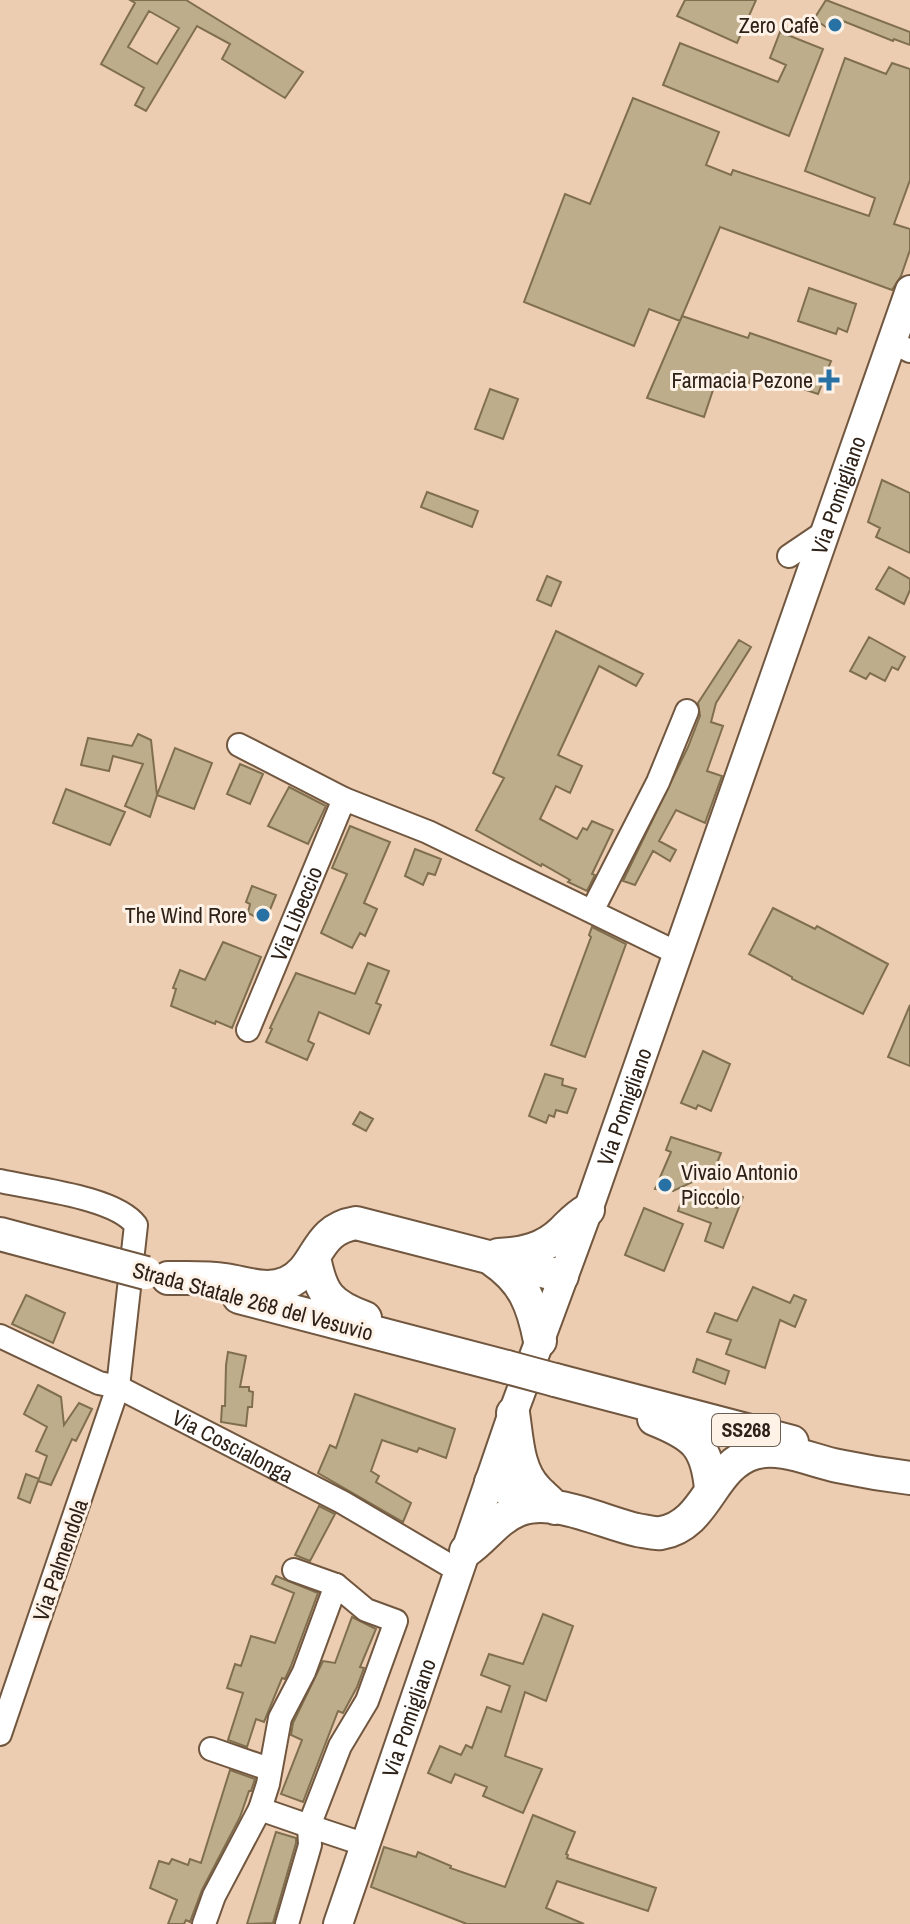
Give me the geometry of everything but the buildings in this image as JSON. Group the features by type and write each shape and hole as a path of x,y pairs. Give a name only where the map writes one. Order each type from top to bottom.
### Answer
{"highway":[{"path":"487,1256 520,1254 543,1246 588,1210"},
{"name":"SS268","path":"143,1272 272,1287 301,1274 325,1237 345,1225 356,1223 562,1276"},
{"name":"Strada Statale 268 del Vesuvio","path":"0,1234 568,1383"},
{"path":"487,1256 510,1271 525,1291 540,1341"},
{"path":"314,1257 319,1283 326,1296 339,1306 449,1352"},
{"name":"SS268","path":"568,1383 910,1476"},
{"name":"SS268","path":"568,1383 678,1428 706,1456 711,1489"},
{"path":"513,1413 520,1459 536,1490 555,1508"},
{"name":"SS268","path":"491,1482 555,1508 655,1534 674,1530 695,1516 726,1471 739,1460 755,1453 768,1451 883,1475 910,1476"},
{"path":"463,1561 489,1528 509,1514 530,1506 555,1508"}],"main road":[{"name":"Via Pomigliano","path":"338,1924 513,1413 588,1210 826,531 901,346 910,290"}],"street":[{"path":"789,556 826,531"},
{"path":"592,911 658,782 687,711"},
{"path":"239,745 344,799 428,832 677,953"},
{"name":"Via Libeccio","path":"248,1030 344,799"},
{"name":"Via Palmendola","path":"0,1181 111,1205 128,1215 136,1225 118,1387 0,1734"},
{"name":"Via Coscialonga","path":"0,1336 99,1383 118,1387 463,1561"},
{"path":"287,1924 310,1845 309,1826 340,1746 367,1701 396,1621 366,1610 336,1585 294,1570"},
{"path":"204,1924 214,1896 260,1809 280,1718 304,1672 336,1585"},
{"path":"211,1749 269,1769"},
{"path":"260,1809 366,1845"}],"place":[{"name":"Zero Cafè","path":"835,25"},
{"name":"Farmacia Pezone","path":"829,380"},
{"name":"The Wind Rore","path":"263,915"},
{"name":"Vivaio Antonio Piccolo","path":"665,1185"}]}
